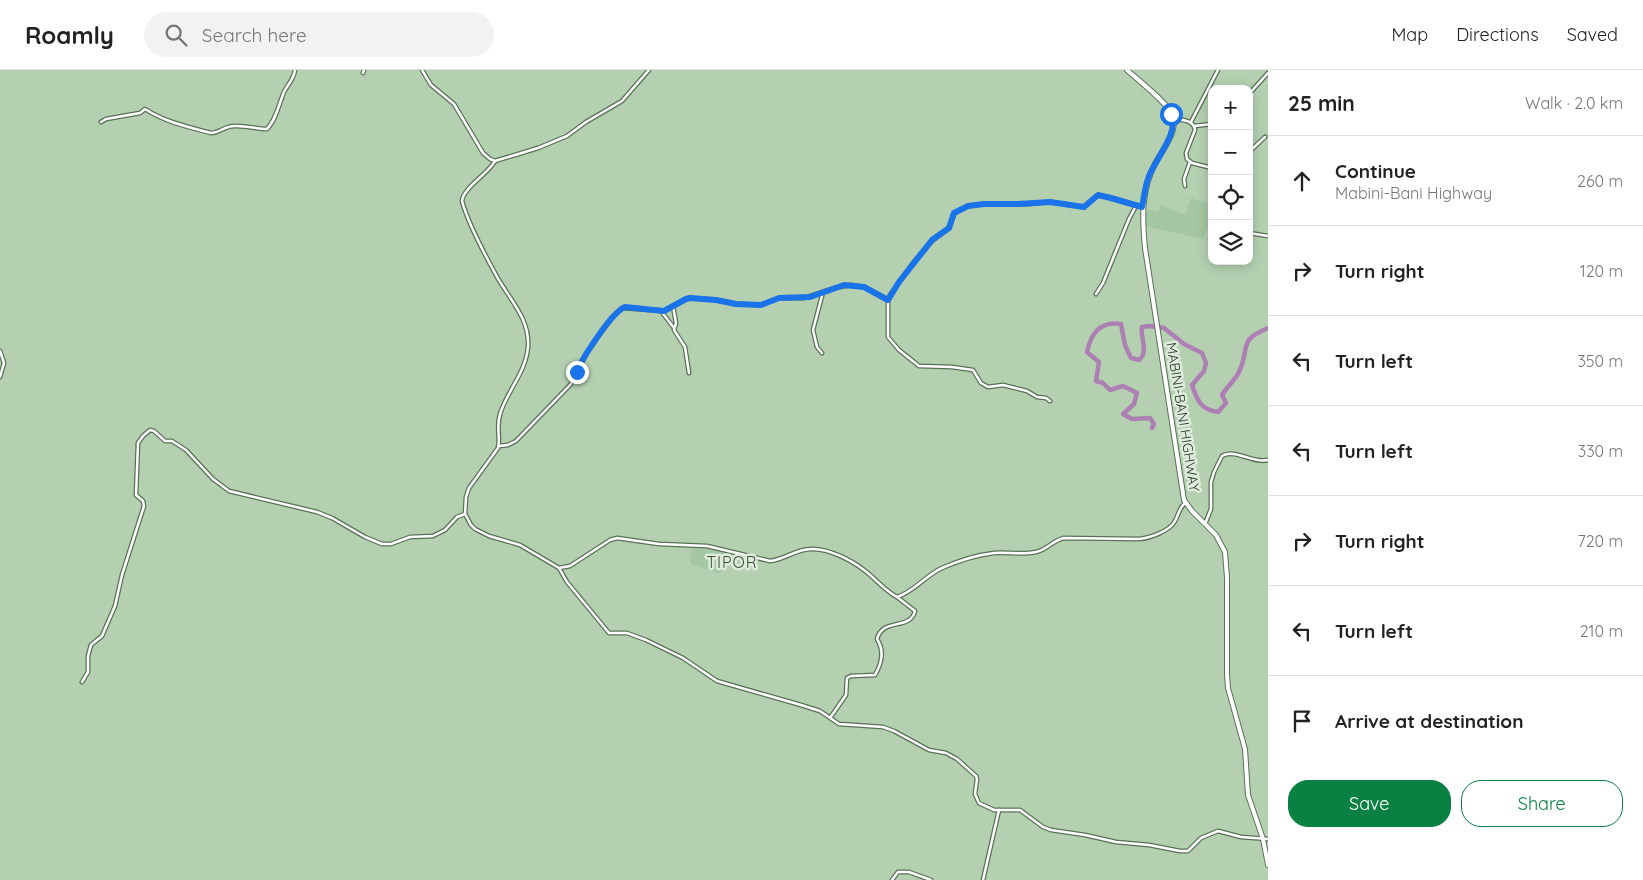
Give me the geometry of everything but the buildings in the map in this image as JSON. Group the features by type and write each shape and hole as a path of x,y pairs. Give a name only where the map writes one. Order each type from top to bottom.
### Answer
{"main road":[{"path":"1127,70 1158,98 1173,118"},
{"name":"MABINI-BANI HIGHWAY","path":"1173,118 1171,135 1148,178 1142,207 1145,248 1185,502 1216,535 1226,552 1228,688 1245,749 1250,800 1266,839 1268,865"}],"street":[{"path":"101,122 106,119 140,114 146,109 164,119 211,133 234,126 267,129 294,76 295,70"},
{"path":"422,70 431,85 454,104 483,153 495,161"},
{"path":"649,70 622,101 586,122 567,136 538,148 495,161 462,199 491,264 521,314 528,340 526,359 499,418 497,432 499,446 470,488 466,498 465,514 471,525 478,531 520,545 559,568 567,582 608,633 627,633 646,640 683,658 716,682 820,711 839,724 889,728 929,750 946,753 957,759 976,776 975,794 979,803 988,808 1020,810 1042,827 1052,830 1180,851 1188,851 1201,838 1218,831 1241,837 1266,839"},
{"path":"1191,122 1218,70"},
{"path":"1253,90 1268,74"},
{"path":"1173,118 1191,122 1194,126 1186,156 1190,162 1208,167"},
{"path":"1194,126 1208,124"},
{"path":"1253,148 1265,137"},
{"path":"1185,186 1184,179 1190,162"},
{"path":"1050,401 1046,398 1037,397 1027,390 1000,385 988,387 981,383 973,370 916,365 888,337 888,300 899,282 926,248 934,239 949,228 954,213 964,208 984,204 1046,202 1084,207 1098,195 1142,207"},
{"path":"1096,294 1103,283 1136,206"},
{"path":"1253,233 1268,236"},
{"path":"499,446 508,445 516,441 566,389 586,354 612,317 620,309 628,307 661,311 690,298 761,305 779,298 804,298 844,285 858,285 888,300"},
{"path":"822,353 818,347 814,330 823,292"},
{"path":"673,306 676,323 674,328"},
{"path":"661,311 685,347 690,373"},
{"path":"0,351 4,363 0,377"},
{"path":"82,682 88,672 88,656 91,646 102,636 115,606 122,575 144,506 136,495 137,449 138,443 150,430 154,431 165,441 172,441 186,450 214,479 229,491 317,512 382,544 391,544 410,537 433,536 445,530 457,517 465,514"},
{"path":"1204,524 1211,509 1211,482 1222,456 1230,453 1258,461 1268,460"},
{"path":"897,597 943,568 991,554 1036,552 1064,538 1139,539 1151,537 1174,524 1180,508 1185,502"},
{"path":"559,568 570,566 610,540 617,538 659,544 707,546 770,561 804,550 815,549 848,560 864,570 882,587 915,610 910,619 904,623 886,627 879,632 878,639 882,647 882,662 876,675 851,676 847,678 846,695 830,718"},
{"path":"983,880 999,810"},
{"path":"892,880 898,872 903,871 931,880"}],"shaded area":[{"path":"1191,198 1208,204 1208,227 1203,239 1144,226 1148,209 1158,212 1161,205 1185,215"},
{"path":"693,548 707,548 728,554 721,572 717,573 691,564 689,558"}],"waterway":[{"path":"1152,428 1154,424 1150,418 1132,419 1123,414 1134,404 1137,393 1123,386 1110,390 1103,383 1096,381 1099,362 1087,352 1091,339 1098,330 1107,324 1121,324 1125,345 1131,358 1139,360 1144,349 1142,327 1149,326 1164,328 1184,344 1202,353 1206,363 1204,371 1192,385 1200,403 1207,409 1218,412 1226,403 1222,395 1239,372 1248,341 1268,328"}],"district":[{"name":"TIPOR","path":"732,562"}],"route":[{"path":"577,372 583,359 612,317 625,307 664,311 690,298 716,300 731,304 761,305 779,298 810,297 844,285 864,287 888,300 899,282 932,240 949,228 954,213 968,206 1050,202 1084,207 1098,195 1142,207 1148,178 1173,129 1171,114"}]}
